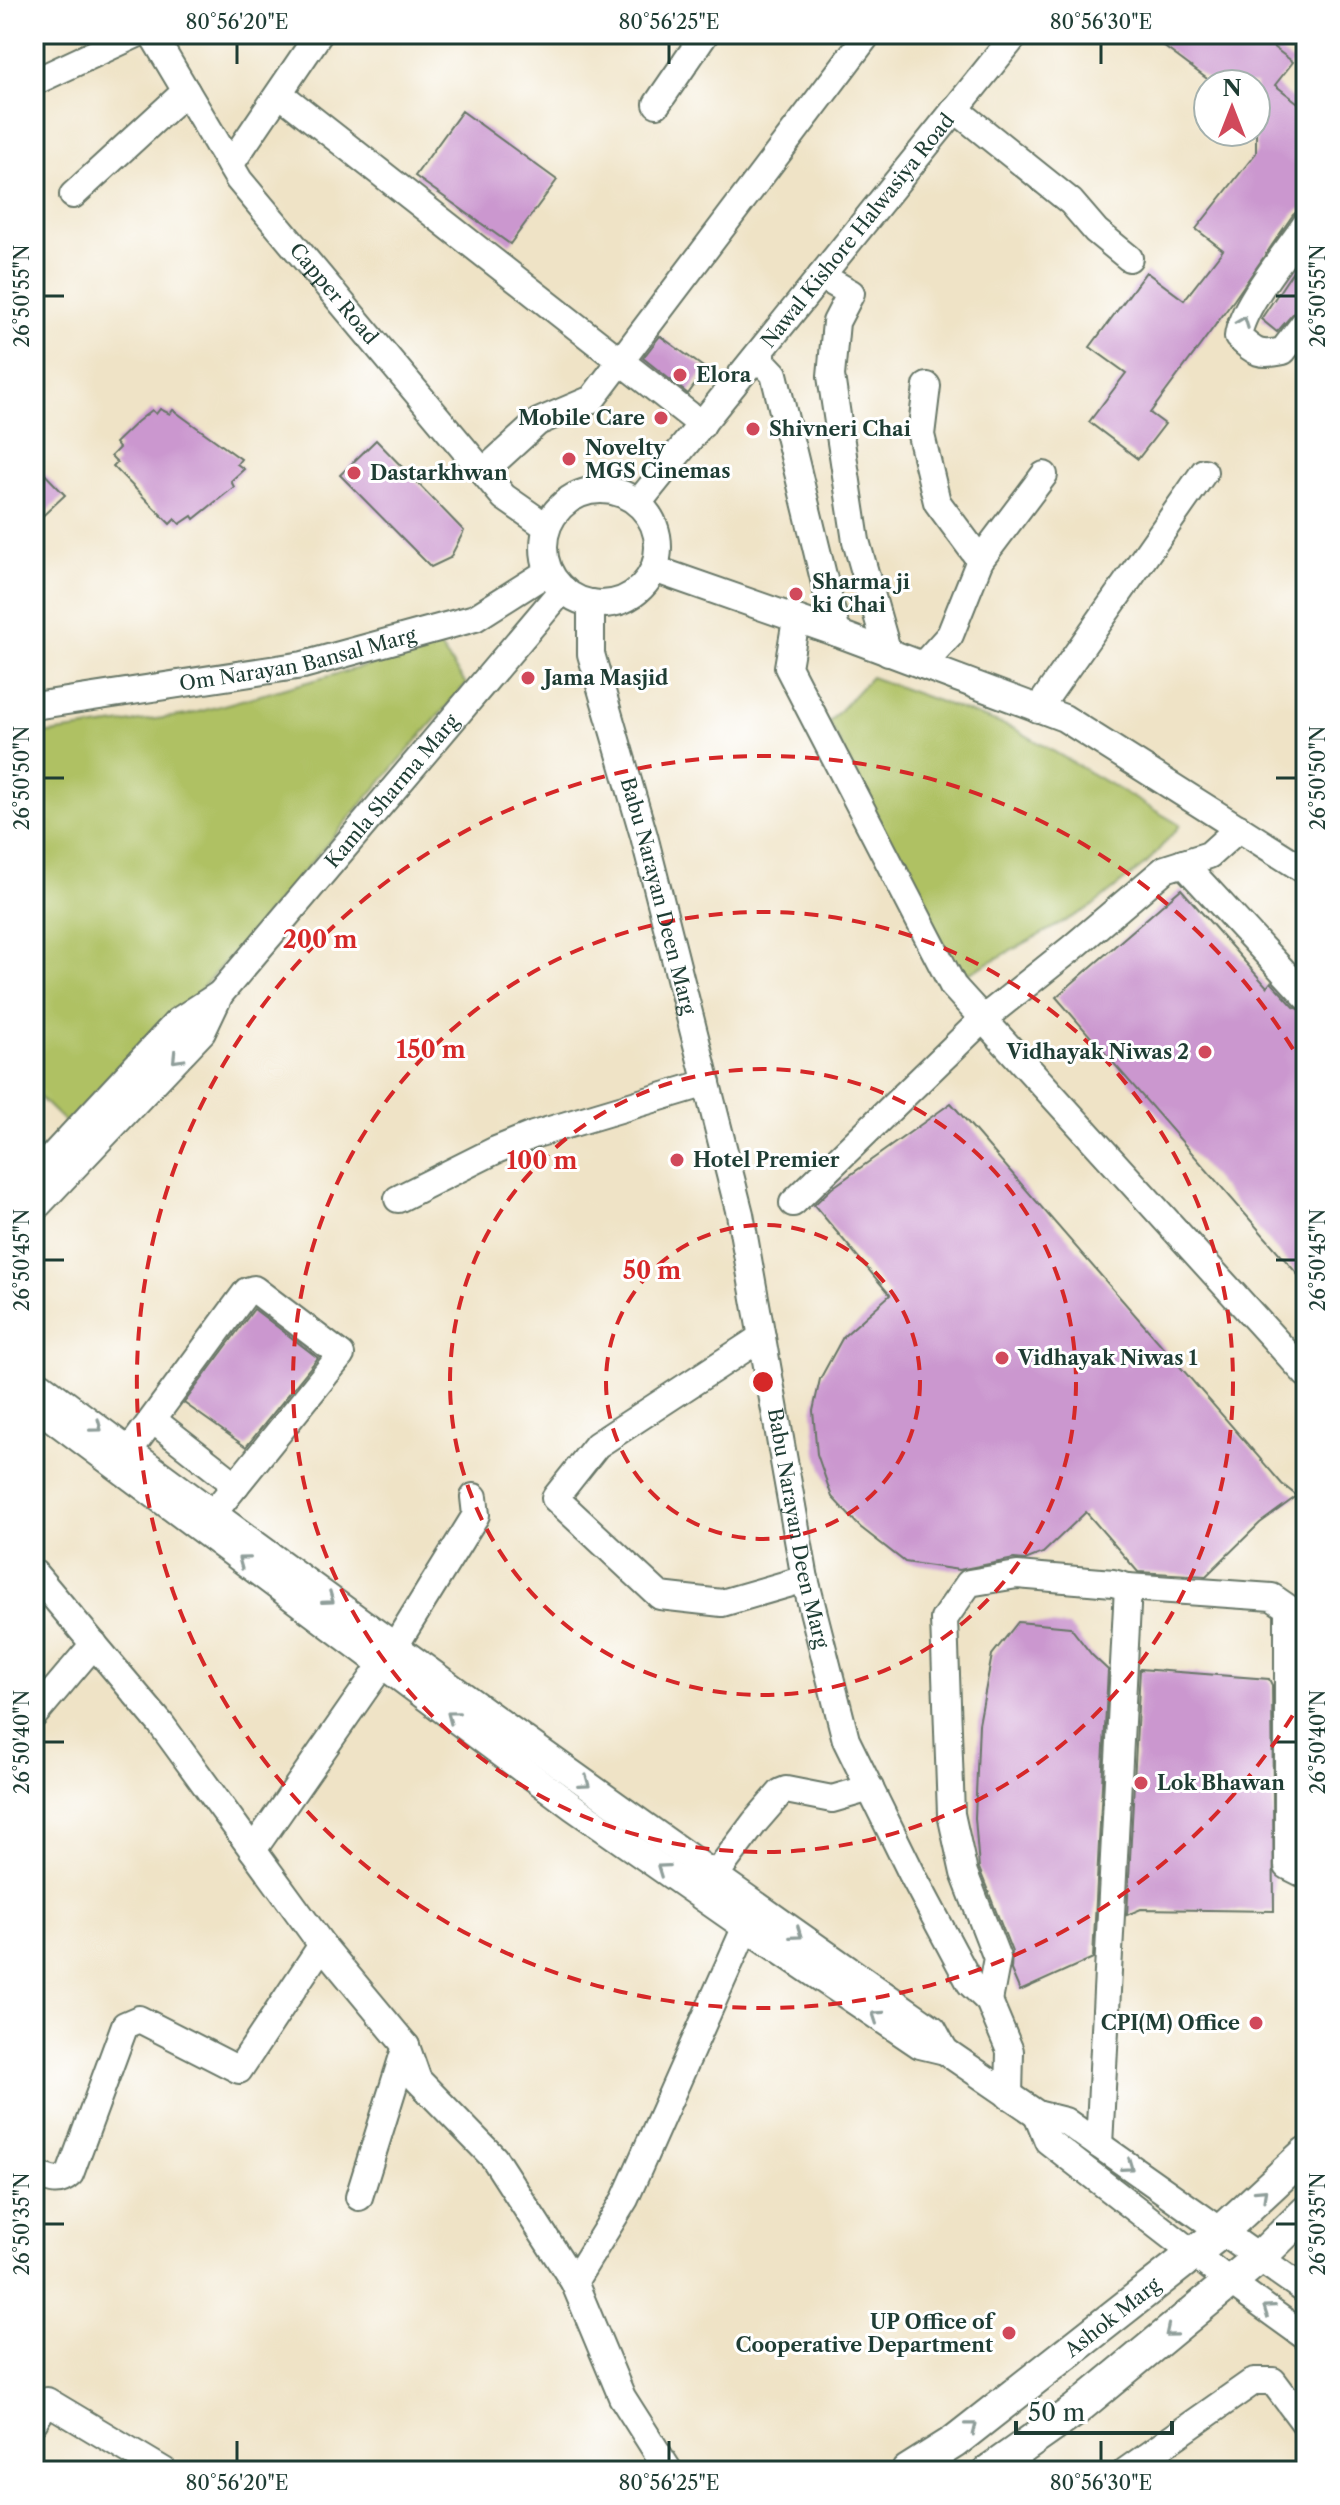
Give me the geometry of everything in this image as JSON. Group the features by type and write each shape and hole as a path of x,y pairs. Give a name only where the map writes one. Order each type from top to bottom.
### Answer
{"main road":[{"name":"Ashok Marg","path":"908,2471 954,2442 1221,2232 1306,2153"},
{"path":"989,2471 1074,2411 1259,2258 1306,2212"}],"street":[{"path":"34,82 137,34"},
{"name":"Capper Road","path":"152,34 239,180 504,497 547,527"},
{"path":"230,165 319,34"},
{"path":"657,104 705,34"},
{"path":"483,472 538,422 592,399 868,34"},
{"name":"Nawal Kishore Halwasiya Road","path":"638,503 1011,36"},
{"path":"73,195 186,91"},
{"path":"280,94 702,425"},
{"path":"955,109 1071,202 1096,231 1129,258"},
{"path":"1306,224 1250,305 1239,326 1238,337 1255,353 1283,351 1306,321"},
{"path":"821,276 851,293 836,322 831,376 856,541 888,653"},
{"path":"757,356 774,374 837,633"},
{"path":"927,386 921,435 937,502 980,560"},
{"path":"1038,709 1204,472"},
{"path":"923,665 950,635 980,560 1044,475"},
{"path":"602,490 623,494 638,503 654,525 659,546 654,569 643,586 628,597 611,603 581,601 556,580 544,547 547,527 559,509 578,494 602,490"},
{"path":"654,569 1064,718 1306,871"},
{"name":"Om Narayan Bansal Marg","path":"34,706 303,665 475,618 556,580"},
{"name":"Kamla Sharma Marg","path":"34,1209 80,1143 178,1021 220,994 556,580"},
{"name":"Babu Narayan Deen Marg","path":"591,603 591,654 644,836 740,1214 805,1579 846,1740 970,1983 989,2001 1010,2051 1009,2096"},
{"path":"796,620 788,667 953,986 1306,1374"},
{"path":"793,1203 983,1019 1165,869 1209,855 1239,828"},
{"path":"1183,863 1306,996"},
{"path":"398,1199 533,1135 707,1083"},
{"name":"Kamla Sharma Marg","path":"34,1176 80,1143"},
{"path":"129,1451 247,1291 254,1289 341,1355 206,1522"},
{"path":"762,1337 597,1445 555,1498 660,1596 722,1603 805,1579"},
{"path":"34,1382 129,1451 206,1522"},
{"path":"34,1405 206,1522 750,1916 933,2029 945,2051 1009,2096 1037,2114 1065,2121 1306,2291"},
{"path":"153,1420 236,1485"},
{"path":"253,1850 389,1655 476,1515 474,1497"},
{"path":"34,1573 161,1724 322,1945 406,2046 418,2080 494,2158 574,2282 622,2397 669,2471"},
{"path":"989,2001 997,1958 964,1873 951,1814 944,1619 969,1583 1017,1575 1128,1587 1272,1597 1288,1608 1298,1719 1298,1822 1288,1866 1306,1875"},
{"path":"1099,2145 1128,1587"},
{"path":"34,1715 94,1644"},
{"path":"707,1886 781,1792 786,1790 832,1799 870,1788"},
{"path":"574,2282 625,2199 750,1916"},
{"path":"34,2173 55,2182 64,2180 70,2174 125,2025 139,2019 239,2070 322,1945"},
{"path":"359,2197 406,2046"},
{"path":"1037,2114 1048,2141 1306,2337"},
{"path":"1126,2471 1254,2381 1273,2381 1306,2425"},
{"path":"34,2422 47,2401 164,2471"}],"path":[{"path":"1283,34 1306,51"}],"green space":[{"path":"439,646 466,684 76,1133 34,1092 34,735 187,715"},
{"path":"871,677 1015,729 1180,825 1148,862 1091,907 970,973 955,969 829,722"}],"building":[{"path":"1147,34 1256,34 1293,62 1275,85 1306,109 1306,208 1293,215 1150,413 1165,424 1138,459 1089,422 1126,373 1090,347 1146,272 1184,300 1223,250 1196,229 1256,153 1256,148 1272,148 1272,68 1193,68"},
{"path":"462,111 557,180 510,244 415,176"},
{"path":"1306,252 1306,299 1277,332 1261,319"},
{"path":"660,336 706,369 688,394 643,358"},
{"path":"160,409 170,414 173,410 241,459 237,464 244,469 231,481 234,487 194,519 192,516 180,524 175,519 170,524 113,466 117,462 111,456 119,448 115,443 152,410 156,414"},
{"path":"376,440 464,531 450,558 431,567 340,475"},
{"path":"34,463 65,495 34,524"},
{"name":"Vidhayak Niwas 2","path":"1181,889 1267,987 1271,982 1294,1007 1306,1012 1306,1284 1056,997"},
{"name":"Vidhayak Niwas 1","path":"951,1103 1282,1484 1297,1496 1260,1523 1206,1576 1138,1572 1086,1512 1043,1553 1025,1560 1014,1559 959,1570 905,1562 860,1527 832,1497 817,1454 813,1411 820,1379 843,1337 890,1295 814,1205 832,1188"},
{"path":"254,1309 318,1358 246,1447 184,1403"},
{"path":"1018,1622 1070,1627 1108,1670 1093,1958 1020,1991 1011,1970 1012,1952 979,1868 975,1818 979,1724 992,1655"},
{"path":"1140,1669 1269,1679 1272,1685 1274,1911 1141,1909 1127,1915"}],"place":[{"name":"Elora","path":"680,375"},
{"name":"Mobile Care","path":"661,418"},
{"name":"Shivneri Chai","path":"753,429"},
{"name":"Novelty MGS Cinemas","path":"569,459"},
{"name":"Dastarkhwan","path":"354,473"},
{"name":"Sharma ji ki Chai","path":"796,594"},
{"name":"Jama Masjid","path":"528,678"},
{"name":"Vidhayak Niwas 2","path":"1205,1052"},
{"name":"Hotel Premier","path":"677,1160"},
{"name":"Vidhayak Niwas 1","path":"1002,1358"},
{"name":"Lok Bhawan","path":"1141,1783"},
{"name":"CPI(M) Office","path":"1256,2023"},
{"name":"UP Office of Cooperative Department","path":"1009,2333"}]}
